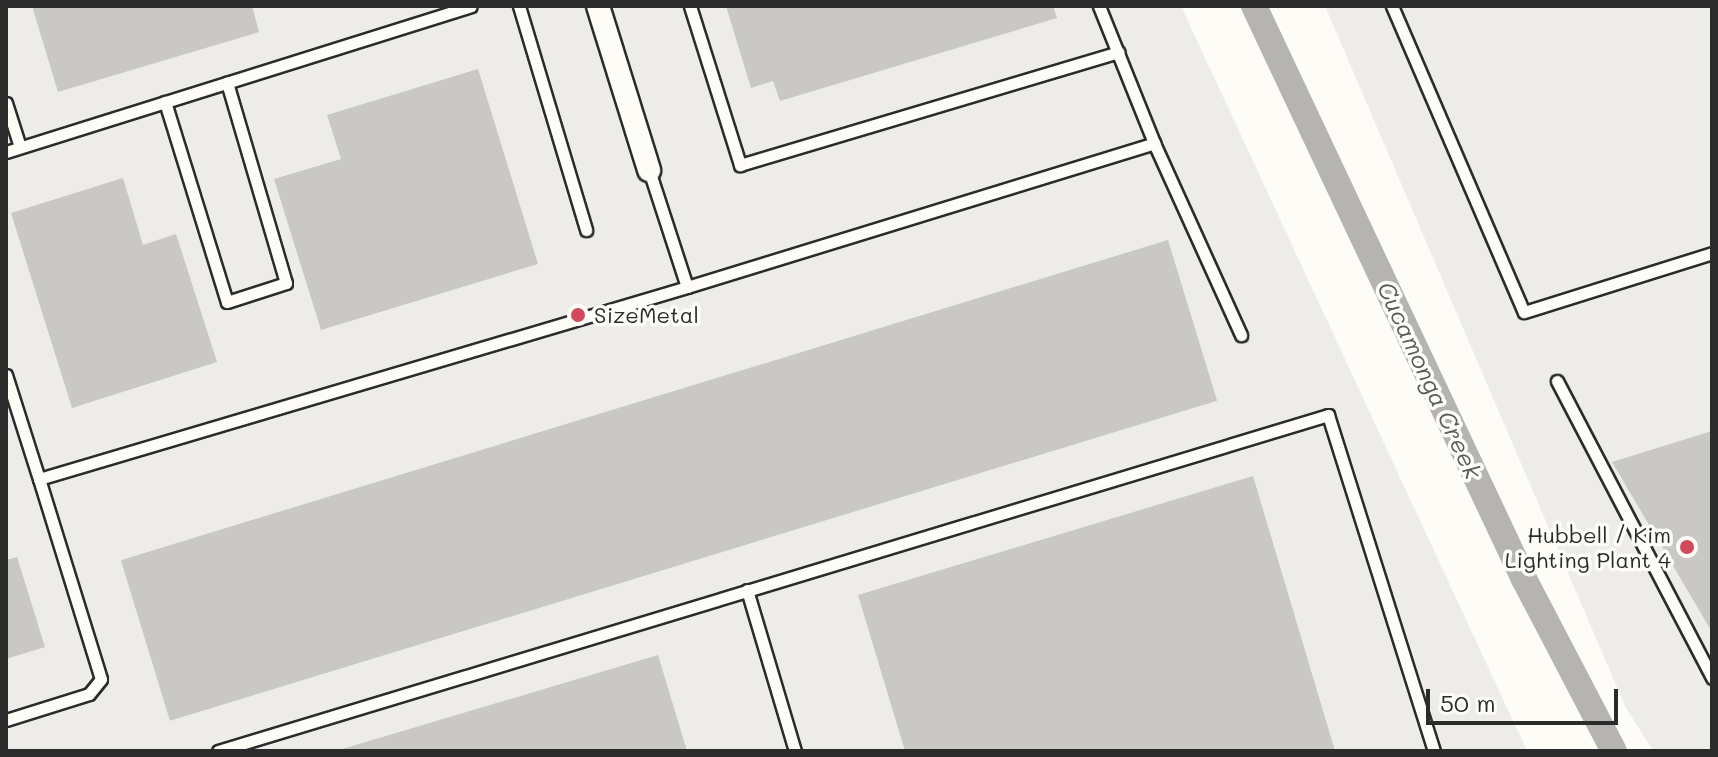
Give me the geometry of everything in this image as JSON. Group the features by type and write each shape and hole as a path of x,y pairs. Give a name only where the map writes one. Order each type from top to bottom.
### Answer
{"street":[{"path":"598,6 649,170"}],"lane":[{"path":"6,152 471,6"},
{"path":"519,6 586,230"},
{"path":"690,6 740,165 1118,52"},
{"path":"1099,6 1154,143 1241,335"},
{"path":"1392,6 1524,312 1712,253"},
{"path":"165,102 227,302 286,283 227,83"},
{"path":"6,103 20,147"},
{"path":"39,479 687,287 1154,143"},
{"path":"649,170 687,287"},
{"path":"6,375 101,679 89,694 6,720"},
{"path":"1557,381 1712,678"},
{"path":"218,751 1328,415 1434,751"},
{"path":"747,590 795,751"}],"shaded area":[{"path":"6,6 1181,6 1527,751 6,751"},
{"path":"1325,6 1712,6 1712,751 1653,751 1625,706"}],"building":[{"path":"32,6 252,6 259,32 58,92"},
{"path":"726,6 1053,6 1057,18 780,101 773,81 751,88"},
{"path":"478,69 538,264 321,330 274,179 341,159 327,115"},
{"path":"123,178 143,245 176,234 217,362 72,408 11,213"},
{"path":"1168,240 1217,401 170,721 121,560"},
{"name":"Hubbell / Kim Lighting Plant 4","path":"1712,431 1712,632 1612,462"},
{"path":"1253,476 1335,751 905,751 858,595"},
{"path":"17,557 45,647 6,659 6,560"},
{"path":"658,655 687,751 339,751 339,750"}],"waterway":[{"name":"Cucamonga Creek","path":"1254,6 1524,579 1614,751"}],"place":[{"name":"SizeMetal","path":"578,315"},
{"name":"Hubbell / Kim Lighting Plant 4","path":"1687,547"}]}
